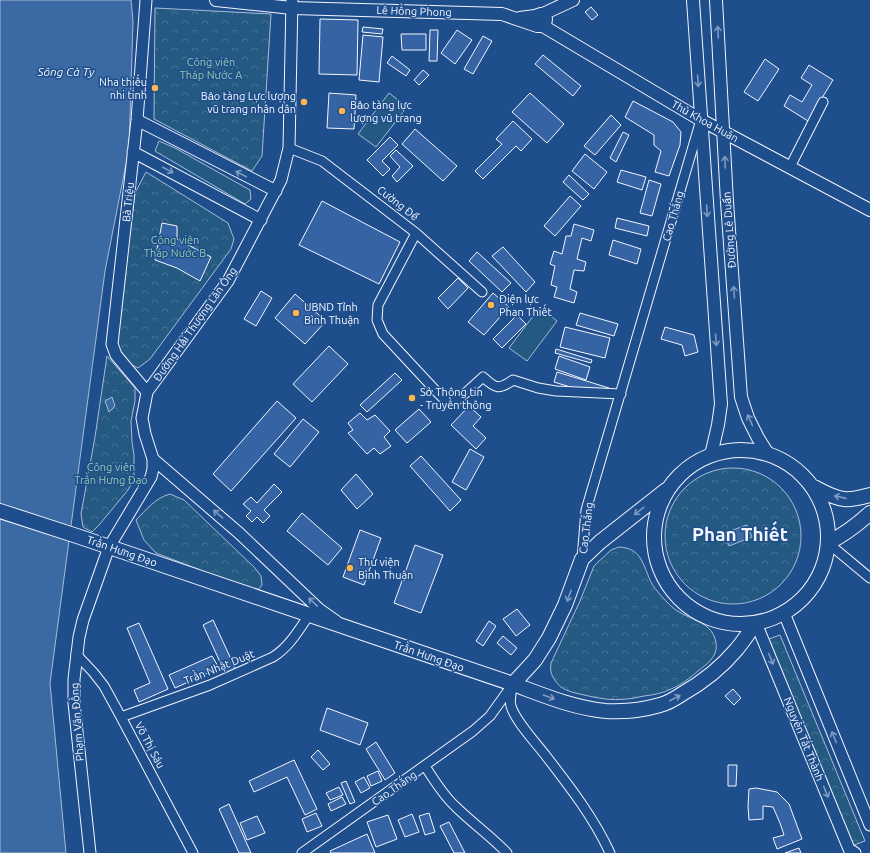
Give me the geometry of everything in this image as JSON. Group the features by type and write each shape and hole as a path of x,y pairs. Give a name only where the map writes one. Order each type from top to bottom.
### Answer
{"main road":[{"name":"Lê Hồng Phong","path":"216,0 502,14 517,19 539,20 573,0"},
{"name":"Đường Lê Duẩn","path":"693,0 721,404 711,455"},
{"name":"Đường Lê Duẩn","path":"716,0 723,132 741,397 748,418 768,454"},
{"name":"Thủ Khoa Huân","path":"539,20 701,120 870,210"},
{"path":"745,450 768,454 785,461 800,472 812,486 825,513 828,543 822,571 806,596 784,613 756,623 737,624 719,621 702,614 686,604 673,591 663,575 657,558 654,540 656,521 661,503 670,487 681,473 695,463 711,455 728,451 745,450"},
{"path":"812,486 829,495 844,499 870,495"},
{"path":"582,559 600,542 670,487"},
{"name":"Trần Hưng Đạo","path":"0,511 512,684 558,701 606,711 625,711 662,705 678,697 698,685 720,668 737,649 756,623"},
{"path":"828,543 857,525 870,513"},
{"name":"Cao Thắng","path":"512,684 535,660 549,638 566,605 582,559"}],"street":[{"name":"Bà Triệu","path":"146,0 133,152 112,344 116,354 146,392"},
{"name":"Đường Hải Thượng Lãn Ông","path":"109,547 151,477 153,469 153,459 145,434 142,418 146,392 228,281 282,180 289,148 292,4"},
{"path":"790,167 822,102"},
{"path":"136,120 276,191"},
{"name":"Cao Thắng","path":"582,559 586,510 701,120"},
{"name":"Cường Để","path":"289,148 322,161 416,233 482,292"},
{"path":"133,152 261,220"},
{"path":"416,233 378,305 377,320 383,334 444,399 452,401 459,399 483,377 490,383 503,387 513,380 556,392 620,394"},
{"path":"153,459 239,533 319,609 343,627"},
{"path":"828,543 870,578"},
{"name":"Phạm Văn Đồng","path":"90,853 74,703 74,679 76,654 82,620 109,547"},
{"path":"784,613 870,825"},
{"name":"Trần Nhật Duật","path":"121,717 210,685 273,657 280,652 298,632 309,615"},
{"name":"Nguyễn Tất Thành","path":"756,623 849,849 855,853"},
{"name":"Võ Thị Sáu","path":"76,654 104,686 193,853"},
{"path":"512,684 511,706 518,720 562,776 583,806 610,853"},
{"name":"Cao Thắng","path":"302,853 473,732 490,716 512,684"},
{"path":"425,766 446,796 456,807 489,835 507,853"}],"green space":[{"name":"Công viên Tháp Nước A","path":"155,8 271,14 262,156 252,171 154,119"},
{"path":"389,93 407,107 376,147 358,134"},
{"path":"159,141 175,148 250,190 251,199 245,204 155,151"},
{"name":"Công viên Tháp Nước B","path":"146,172 228,223 234,239 231,249 150,359 138,368 120,359 117,336 135,193"},
{"path":"540,307 557,321 527,361 509,348"},
{"name":"Công viên Trần Hưng Đạo","path":"107,356 135,388 135,401 131,421 134,455 134,479 128,490 92,532 83,527 81,514 95,437"},
{"path":"726,468 740,468 759,473 771,479 786,493 796,510 800,523 800,549 796,562 790,574 776,589 771,593 753,601 740,604 726,604 707,599 695,593 680,579 676,574 668,556 665,543 665,529 670,510 676,498 690,483 695,479 713,471"},
{"name":"Công viên Trần Hưng Đạo","path":"170,494 184,500 255,568 261,576 262,585 258,590 247,588 156,553 144,540 136,520 155,501"},
{"path":"619,547 627,548 638,555 652,584 668,603 682,614 702,623 709,628 714,636 716,647 714,656 707,664 689,679 675,687 665,692 630,699 615,700 594,697 566,690 556,682 552,676 551,663 580,601 594,566 611,550"},
{"path":"780,635 865,841 849,847 766,640"}],"water":[{"name":"Sông Cà Ty","path":"0,0 131,0 133,21 129,149 105,271 50,683 66,853 0,853"},
{"path":"112,397 115,406 109,412 105,401"},
{"path":"747,525 752,537 729,546 724,533"}],"building":[{"path":"591,7 598,15 592,20 585,12"},
{"path":"320,19 358,20 357,75 319,74"},
{"path":"363,27 383,29 382,34 362,32"},
{"path":"430,30 438,30 437,61 429,61"},
{"path":"457,30 472,40 455,64 441,53"},
{"path":"401,34 426,34 426,50 402,50"},
{"path":"363,35 383,37 379,82 359,80"},
{"path":"483,36 492,41 473,74 464,69"},
{"path":"543,55 581,86 573,96 535,64"},
{"path":"392,56 410,70 406,76 387,63"},
{"path":"765,59 779,69 758,101 744,92"},
{"path":"809,65 833,80 808,121 784,106 790,95 802,102 812,85 801,78"},
{"path":"423,70 429,75 419,85 414,80"},
{"name":"Bảo tàng lực lượng vũ trang","path":"329,93 356,95 354,129 327,128"},
{"path":"530,93 564,124 547,143 512,112"},
{"path":"633,101 673,122 681,132 680,145 669,176 655,172 661,151 654,145 654,135 625,117"},
{"path":"611,115 621,125 595,155 584,146"},
{"path":"513,121 532,139 521,151 516,146 483,179 475,171 502,144 496,139"},
{"path":"415,129 457,166 443,181 402,144"},
{"path":"623,132 629,135 616,162 610,158"},
{"path":"390,137 398,145 382,161 390,169 383,176 367,160"},
{"path":"396,150 413,166 397,182 392,176 400,167 390,156"},
{"path":"585,154 607,172 594,189 572,171"},
{"path":"621,170 646,177 642,190 617,182"},
{"path":"569,175 589,194 583,200 563,182"},
{"path":"649,180 661,184 652,216 640,213"},
{"path":"570,196 581,206 555,236 544,226"},
{"path":"322,201 400,242 379,284 299,245"},
{"path":"617,218 649,226 647,236 615,228"},
{"path":"162,223 177,226 177,239 211,257 200,281 177,268 155,260"},
{"path":"574,224 594,230 591,241 582,238 577,259 586,262 584,271 574,270 570,289 577,292 574,303 554,297 557,287 551,285 555,266 550,264 554,251 562,254 566,236 571,236"},
{"path":"613,240 641,249 637,264 609,255"},
{"path":"503,247 535,282 526,292 492,256"},
{"path":"477,252 511,283 502,292 469,261"},
{"path":"458,278 468,288 448,309 438,298"},
{"path":"261,291 272,298 256,326 244,319"},
{"path":"493,293 509,307 484,335 468,322"},
{"path":"295,294 326,321 305,344 275,318"},
{"path":"580,313 618,324 614,336 576,325"},
{"path":"517,315 526,324 502,348 493,339"},
{"path":"565,327 610,338 605,358 560,347"},
{"path":"665,327 694,335 698,352 685,356 682,345 661,339"},
{"path":"329,346 348,364 312,402 293,384"},
{"path":"556,349 592,360 591,363 555,353"},
{"path":"559,356 590,367 586,380 555,369"},
{"path":"557,372 609,388 606,398 554,382"},
{"path":"395,373 402,380 367,412 360,405"},
{"path":"277,401 296,418 231,491 213,474"},
{"path":"469,406 481,417 473,426 486,438 476,449 451,425"},
{"path":"419,409 431,422 407,443 395,430"},
{"path":"360,413 367,420 375,415 390,431 384,437 391,446 380,454 374,448 367,454 348,433 353,430 348,423"},
{"path":"303,419 319,432 290,467 274,454"},
{"path":"470,449 484,457 466,490 452,482"},
{"path":"421,456 461,500 450,511 410,466"},
{"path":"356,474 373,494 357,509 341,490"},
{"path":"274,484 282,492 264,510 270,516 263,523 257,517 252,522 246,516 251,511 243,504 251,497 257,503"},
{"path":"302,513 342,548 328,565 287,531"},
{"path":"360,530 381,538 364,585 343,577"},
{"path":"415,545 443,555 421,613 394,603"},
{"path":"517,609 530,625 516,636 503,619"},
{"path":"213,620 236,670 226,675 203,625"},
{"path":"489,621 496,626 483,646 476,641"},
{"path":"139,623 168,689 139,702 134,690 150,683 127,628"},
{"path":"503,636 517,648 511,655 497,643"},
{"path":"212,656 219,668 175,688 169,675"},
{"path":"733,689 741,698 734,705 725,696"},
{"path":"327,708 368,723 360,745 320,730"},
{"path":"376,742 395,773 385,780 366,749"},
{"path":"318,750 330,764 323,770 311,757"},
{"path":"294,760 317,809 305,815 287,777 254,792 249,781"},
{"path":"728,765 737,765 736,786 728,786"},
{"path":"378,771 382,781 371,786 367,776"},
{"path":"364,777 370,788 361,793 355,782"},
{"path":"346,781 355,802 350,804 341,783"},
{"path":"339,787 343,795 330,800 326,793"},
{"path":"756,788 777,792 789,804 802,839 777,849 773,838 784,835 773,807 763,806 763,819 749,820 749,789"},
{"path":"342,797 346,804 331,811 328,804"},
{"path":"229,804 251,853 239,853 219,809"},
{"path":"316,813 322,826 307,832 302,819"},
{"path":"429,813 435,832 425,835 419,816"},
{"path":"412,814 419,832 405,837 398,820"},
{"path":"388,815 397,839 376,847 367,822"},
{"path":"257,816 265,833 247,840 240,823"},
{"path":"449,822 465,853 454,853 440,826"},
{"path":"367,834 375,853 331,853 330,851"},
{"path":"799,848 801,853 785,853"}],"place":[{"name":"Nha thiếu nhi tinh","path":"155,88"},
{"name":"Bảo tàng Lực lượng vũ trang nhân dân","path":"304,102"},
{"name":"Bảo tàng lực lượng vũ trang","path":"342,111"},
{"name":"Điện lực Phan Thiết","path":"491,305"},
{"name":"UBND Tỉnh Bình Thuận","path":"296,313"},
{"name":"Sở Thông tin - Truyền thông","path":"412,398"},
{"name":"Thư viện Bình Thuận","path":"350,568"}],"district":[{"name":"Phan Thiết","path":"740,534"}]}
